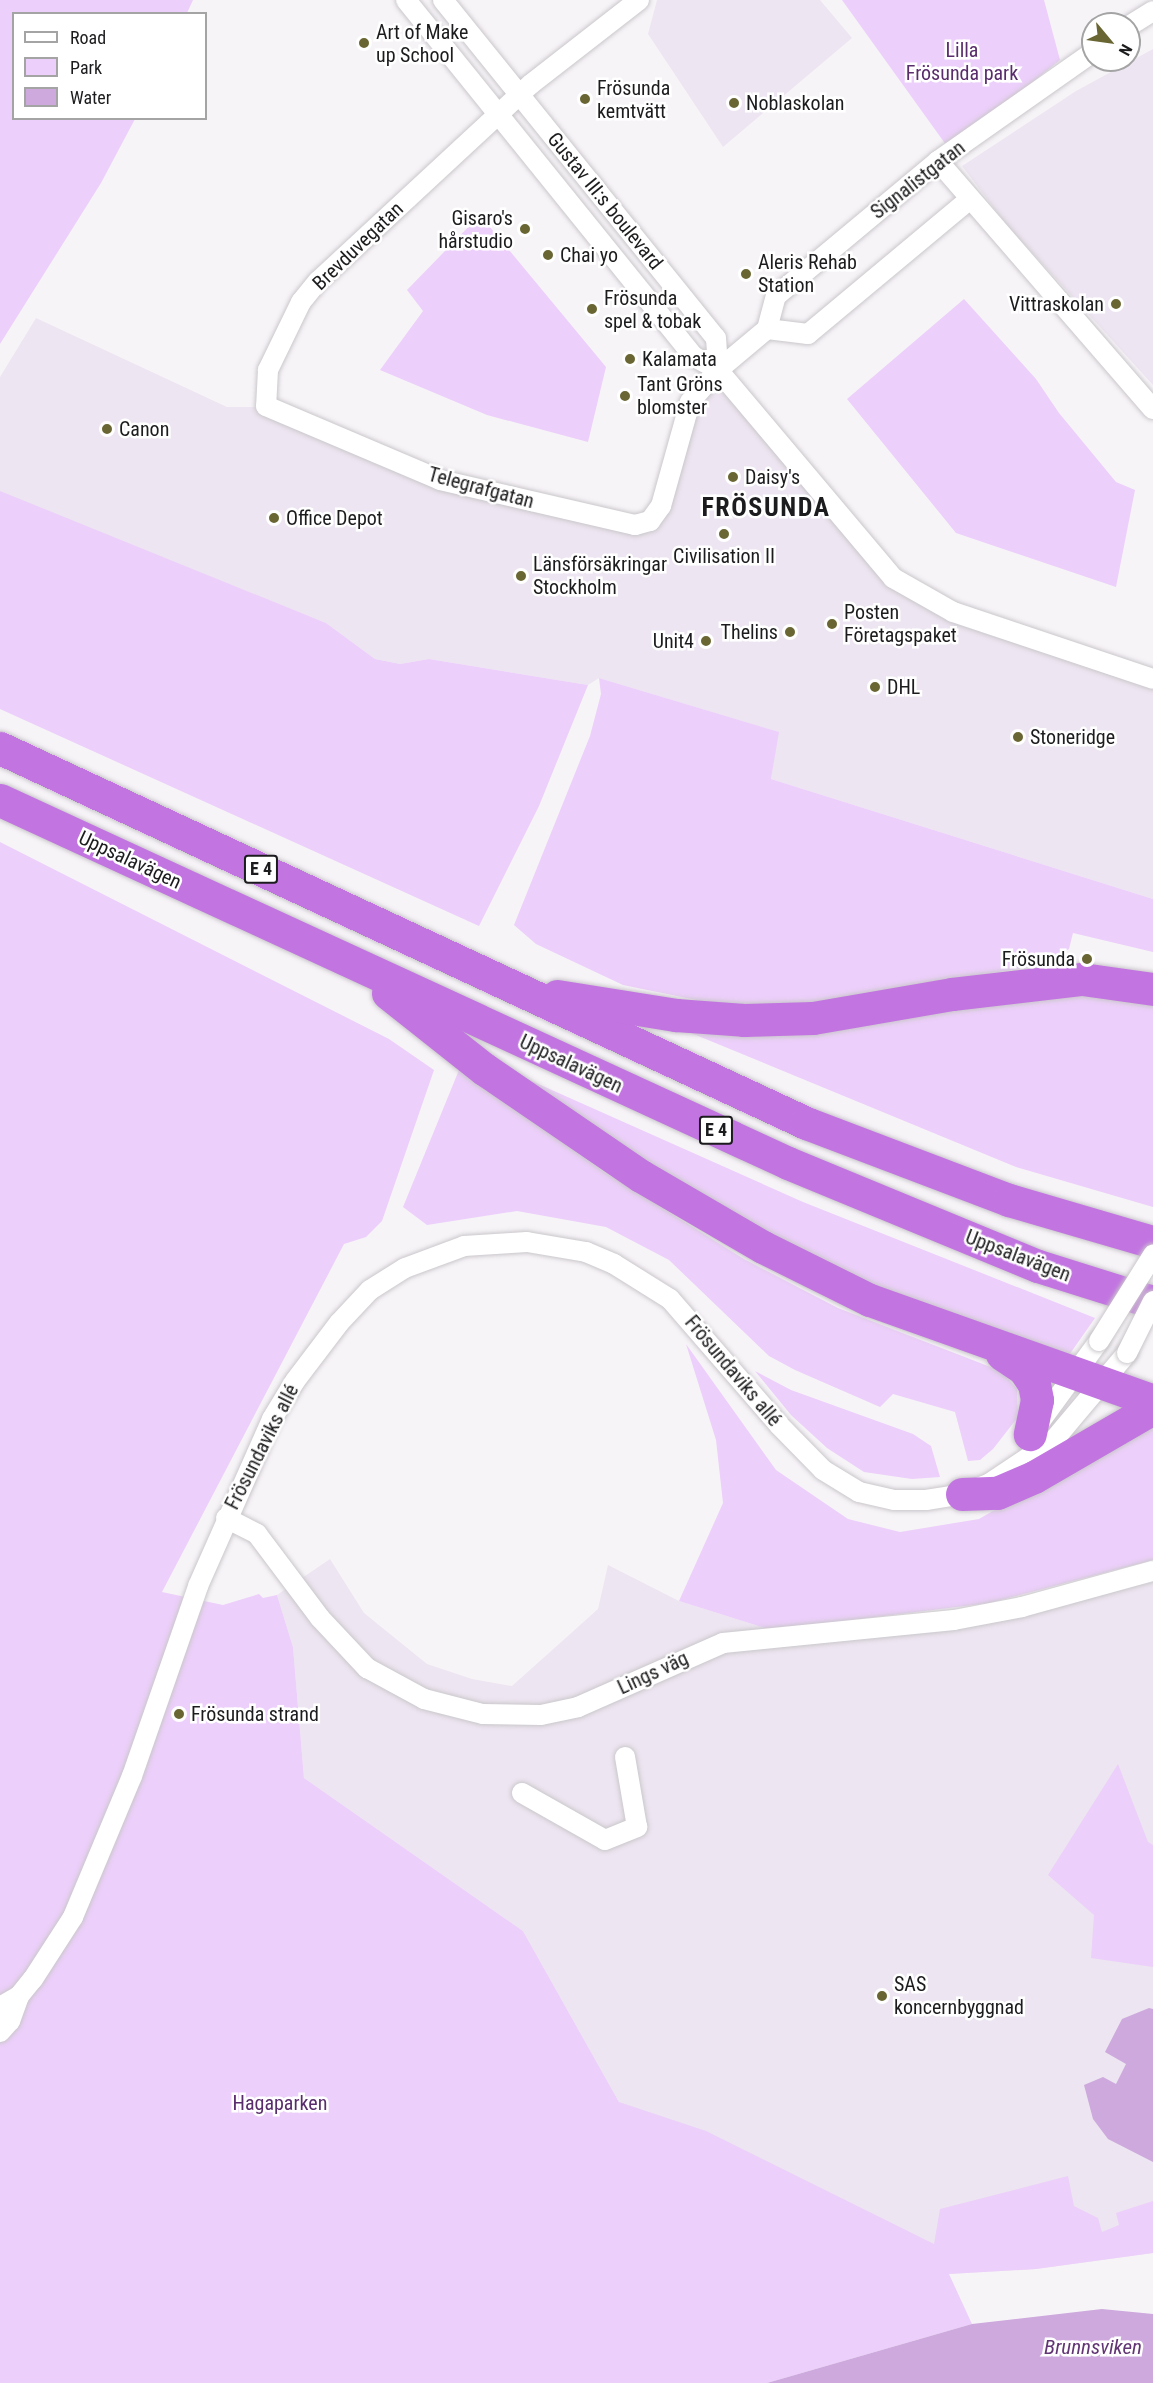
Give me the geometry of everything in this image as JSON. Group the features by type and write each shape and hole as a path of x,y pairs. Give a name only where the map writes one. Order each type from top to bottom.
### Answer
{"highway":[{"name":"E 4","path":"0,748 806,1123 1010,1200 1153,1242"},
{"name":"Uppsalavägen","path":"0,800 788,1163 1038,1266 1153,1302"},
{"path":"347,960 484,1069 641,1176 763,1247 870,1300 985,1343 1153,1401"},
{"path":"523,990 676,1015 744,1020 813,1018 952,994 1082,979 1153,989"},
{"path":"985,1343 1024,1369 1034,1384 1037,1400 1030,1434"},
{"path":"962,1494 997,1493 1034,1477 1153,1408"}],"street":[{"name":"Gustav III:s boulevard","path":"406,0 693,356 718,370 893,578 953,612 1153,679"},
{"name":"Gustav III:s boulevard","path":"443,0 716,338 718,370"},
{"path":"498,115 639,0"},
{"name":"Signalistgatan","path":"767,329 776,296 938,162 1081,61"},
{"name":"Brevduvegatan","path":"266,406 267,369 301,302 318,281 498,115"},
{"path":"938,162 1153,409"},
{"path":"718,370 767,329 808,334 969,200"},
{"name":"Telegrafgatan","path":"266,406 440,480 635,525 650,521 661,506 690,402 718,370"},
{"name":"Frösundaviks allé","path":"0,2032 10,2021 19,1996 73,1917 132,1776 198,1586 226,1518 272,1419 295,1381 339,1323 370,1290 433,1255 501,1243 552,1245 586,1252 645,1282 670,1299 698,1328 778,1425 823,1470 859,1492 894,1500 926,1500 962,1494 990,1483 1053,1441 1089,1379 1099,1341 1153,1255"},
{"name":"Frösundaviks allé","path":"926,1500 975,1481 1017,1451 1030,1434 1089,1379 1127,1353 1153,1302"},
{"name":"Lings väg","path":"226,1518 257,1534 320,1618 367,1668 424,1699 483,1714 541,1715 578,1707 723,1643 954,1620 1022,1607 1153,1571"},
{"path":"522,1793 604,1840 637,1827 625,1757"},
{"name":"Frösundaviks allé","path":"0,2007 19,1996"}],"shaded area":[{"name":"Noblaskolan","path":"657,0 820,0 852,38 723,147 648,34"},
{"path":"1153,49 1153,385 1006,224 962,166 1076,91 1111,72 1141,72 1141,56"},
{"path":"36,318 227,407 264,407 440,482 651,522 691,403 719,372 892,580 1153,682 1153,899 771,779 778,732 599,678 588,685 429,659 400,664 375,659 326,623 0,493 0,377"},
{"path":"330,1559 364,1613 427,1664 472,1679 512,1686 598,1609 608,1565 679,1601 812,1643 1025,1614 1153,1582 1153,2253 1036,2269 948,2274 619,2102 523,1931 304,1778 293,1647 277,1595"}],"green space":[{"path":"0,0 193,0 187,12 12,12 12,120 134,120 101,183 0,344"},
{"name":"Lilla Frösunda park","path":"842,0 1044,0 1060,60 949,149"},
{"path":"480,215 606,367 588,442 487,415 380,370 423,311 407,290"},
{"path":"964,299 1036,379 1059,413 1116,482 1135,490 1116,587 956,533 847,399"},
{"path":"0,491 326,623 375,659 400,664 429,659 588,685 539,806 479,926 0,709"},
{"path":"599,678 779,732 771,779 1153,899 1153,952 1073,933 1069,949 1040,965 792,1006 721,1005 623,985 536,944 514,925 590,736 601,694"},
{"name":"Hagaparken","path":"0,842 389,1039 434,1070 382,1221 366,1237 344,1244 162,1592 223,1605 259,1594 263,1598 277,1595 293,1647 304,1778 523,1931 619,2102 706,2131 934,2244 940,2209 1068,2176 1074,2206 1098,2218 1102,2232 1119,2225 1116,2213 1153,2201 1153,2253 1036,2269 949,2274 972,2324 767,2383 0,2383"},
{"path":"1121,995 1153,1004 1153,1207 1016,1167 674,1026 1047,996"},
{"path":"489,1062 803,1202 1095,1318 1067,1358 854,1279 721,1211"},
{"path":"459,1070 604,1172 744,1259 838,1308 1001,1371 1017,1389 1018,1417 993,1449 980,1460 968,1461 955,1412 893,1394 880,1407 795,1370 769,1356 669,1260 606,1227 517,1211 427,1225 403,1207"},
{"path":"686,1344 776,1470 848,1519 900,1532 979,1519 1153,1419 1153,1560 989,1603 771,1630 679,1601 723,1503 716,1440"},
{"path":"755,1371 791,1390 913,1434 931,1446 940,1477 912,1479 864,1472 827,1448 791,1415"},
{"path":"1118,1764 1148,1842 1153,1845 1153,1967 1091,1958 1094,1915 1048,1875"}],"water":[{"path":"1149,2008 1153,2009 1153,2162 1108,2139 1093,2119 1084,2085 1103,2077 1116,2084 1126,2064 1105,2052 1122,2019"},
{"name":"Brunnsviken","path":"1102,2309 1153,2314 1153,2383 767,2383 972,2324"}],"place":[{"name":"Art of Make up School","path":"364,43"},
{"name":"Frösunda kemtvätt","path":"585,99"},
{"name":"Noblaskolan","path":"734,103"},
{"name":"Gisaro's hårstudio","path":"525,229"},
{"name":"Chai yo","path":"548,255"},
{"name":"Aleris Rehab Station","path":"746,274"},
{"name":"Vittraskolan","path":"1116,304"},
{"name":"Frösunda spel & tobak","path":"592,309"},
{"name":"Kalamata","path":"630,359"},
{"name":"Tant Gröns blomster","path":"625,396"},
{"name":"Canon","path":"107,429"},
{"name":"Daisy's","path":"733,477"},
{"name":"Office Depot","path":"274,518"},
{"name":"Civilisation II","path":"724,534"},
{"name":"Länsförsäkringar Stockholm","path":"521,576"},
{"name":"Posten Företagspaket","path":"832,624"},
{"name":"Thelins","path":"790,632"},
{"name":"Unit4","path":"706,641"},
{"name":"DHL","path":"875,687"},
{"name":"Stoneridge","path":"1018,737"},
{"name":"Frösunda","path":"1087,959"},
{"name":"Frösunda strand","path":"179,1714"},
{"name":"SAS koncernbyggnad","path":"882,1996"}],"district":[{"name":"FRÖSUNDA","path":"766,508"}]}
